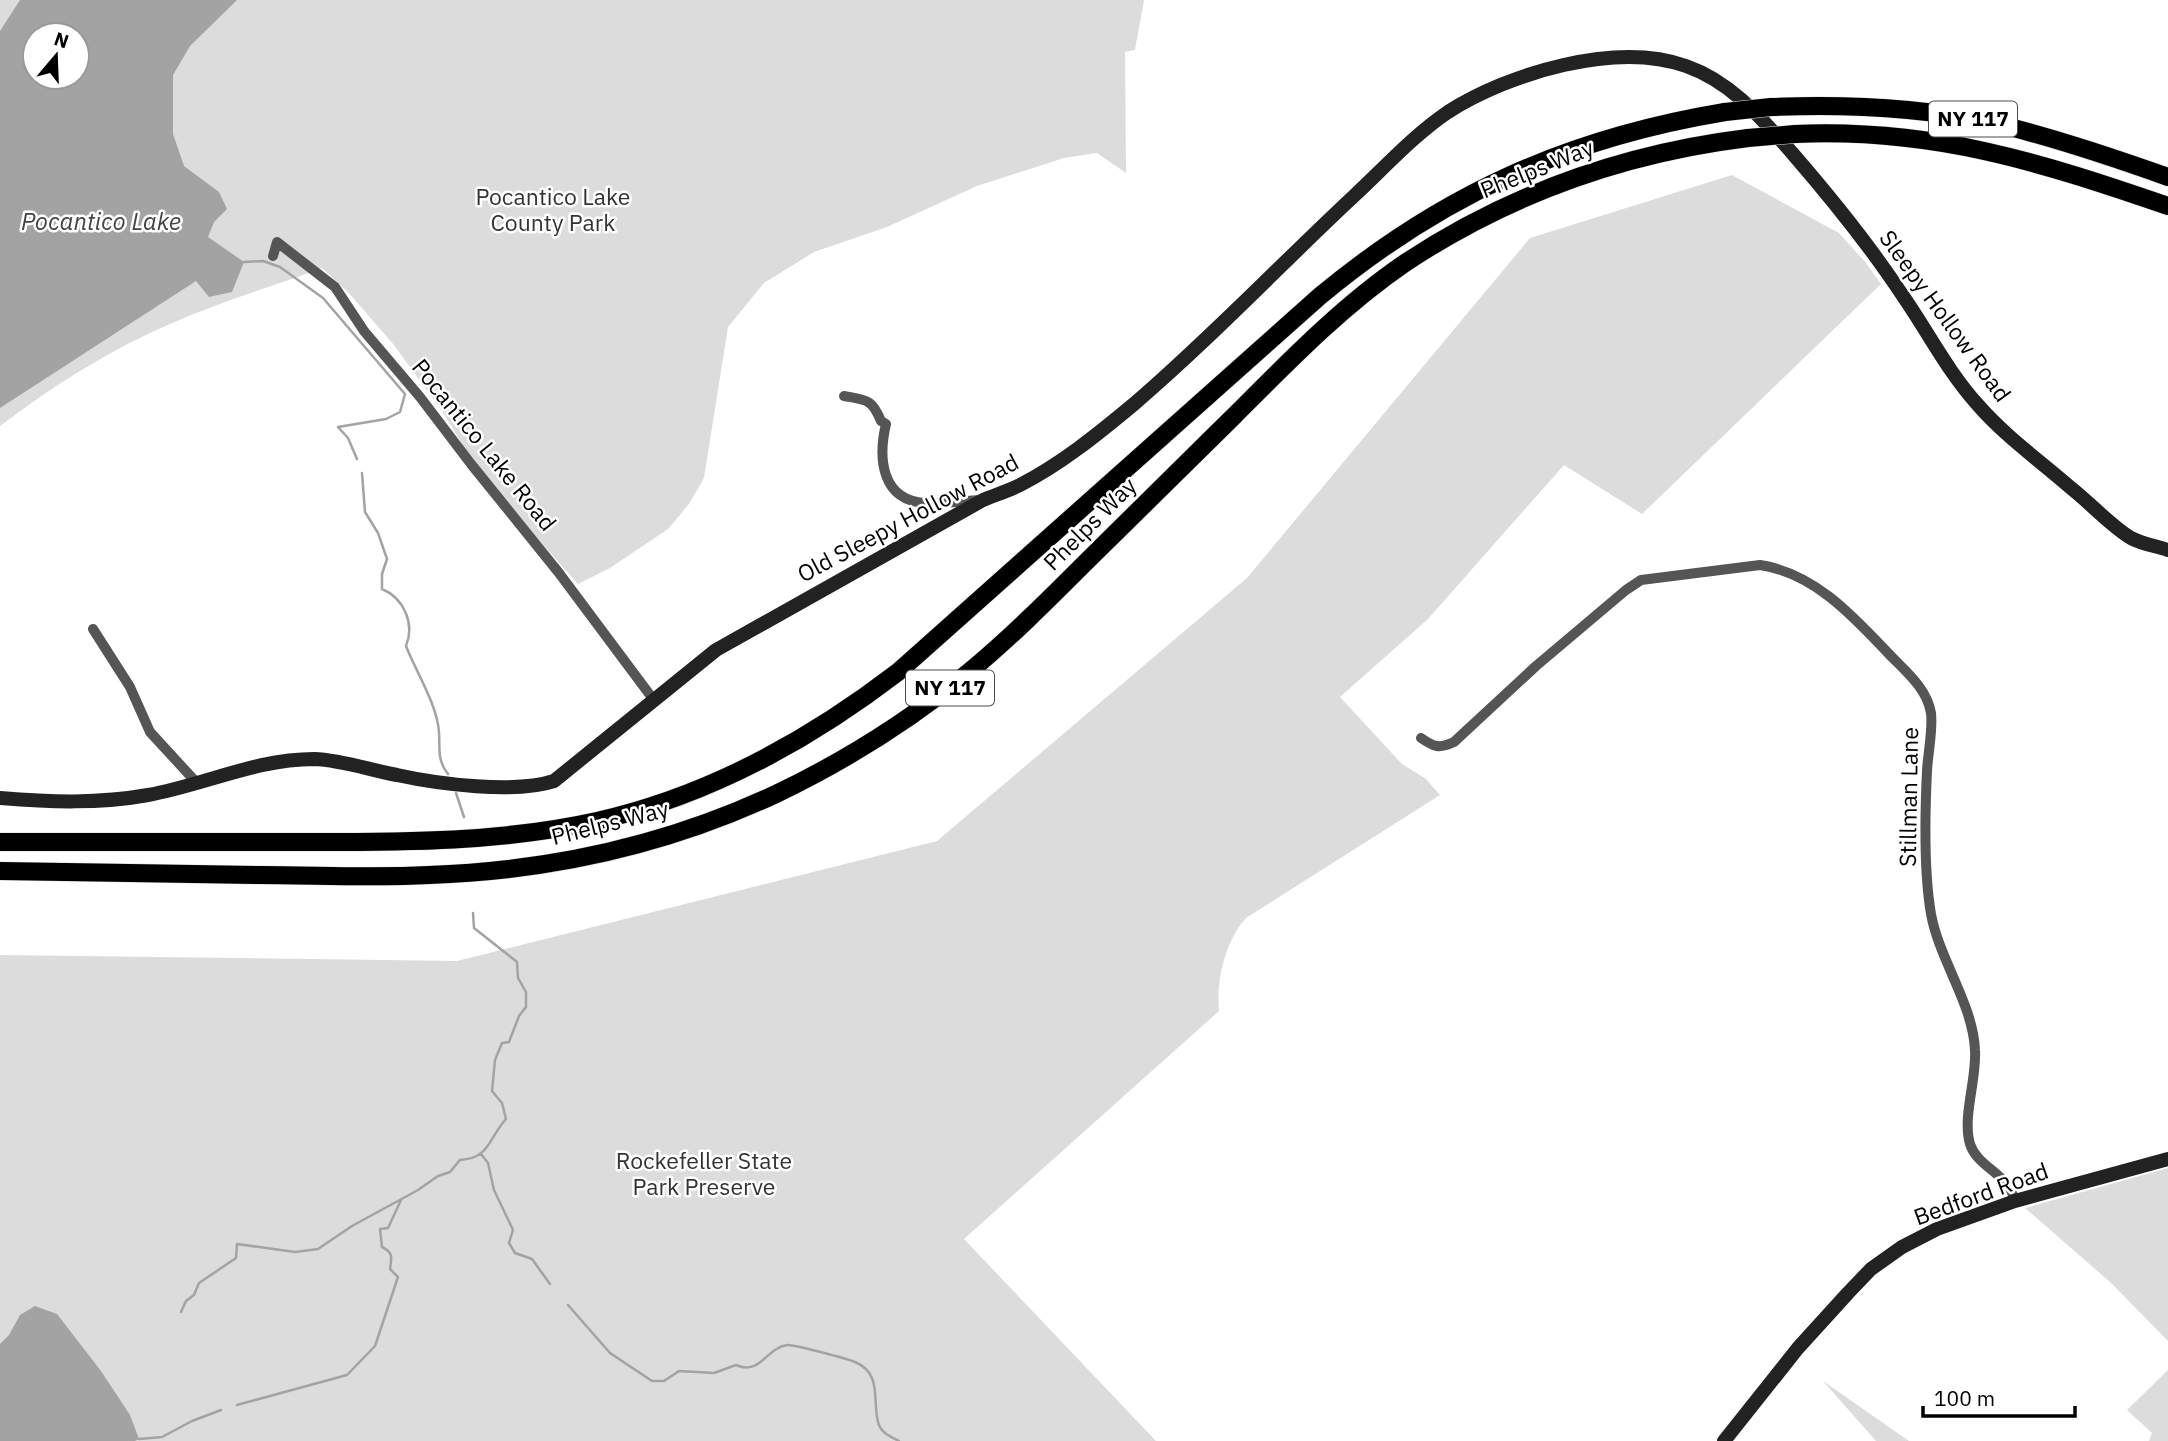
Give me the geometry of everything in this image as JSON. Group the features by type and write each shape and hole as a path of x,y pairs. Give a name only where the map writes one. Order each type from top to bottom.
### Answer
{"main road":[{"name":"Phelps Way","path":"0,842 400,842 475,839 598,821 653,806 705,786 757,763 806,736 898,672 1364,260 1410,228 1485,186 1563,153 1645,128 1725,112 1821,105 1874,107 1958,116 2041,135 2168,177"},
{"name":"Phelps Way","path":"0,871 377,876 491,871 549,864 633,846 746,807 853,754 924,707 972,670 1047,600 1298,352 1402,265 1496,210 1571,179 1651,155 1703,144 1795,134 1846,133 1900,136 1981,149 2059,169 2168,206"}],"street":[{"name":"Old Sleepy Hollow Road","path":"0,798 74,802 149,795 290,759 318,759 400,776 516,788 538,786 554,780 716,650 983,500 1019,485 1066,458 1111,423 1208,338 1418,136 1475,96 1578,62 1635,56 1672,61 1704,73 1745,102"},
{"name":"Sleepy Hollow Road","path":"1745,102 1805,168 1862,239 1903,296 1954,376 1991,420 2131,538 2168,550"},
{"name":"Pocantico Lake Road","path":"273,256 277,242 334,287 364,331 420,397 559,573 653,699"},
{"path":"844,396 872,403 881,421 886,424 884,476 899,494 923,503 983,500"},
{"name":"Stillman Lane","path":"1421,738 1441,748 1454,742 1536,666 1641,580 1760,565 1779,568 1826,594 1852,615 1916,682 1928,701 1931,716 1927,772 1931,915 1971,1026 1975,1047 1975,1073 1967,1129 1974,1153 2010,1187 2015,1201"},
{"path":"93,629 130,687 150,732 196,782"},
{"name":"Bedford Road","path":"1724,1441 1798,1348 1871,1269 1902,1247 1937,1229 2015,1201 2168,1160"}],"green space":[{"name":"Pocantico Lake County Park","path":"0,0 1144,0 1135,50 1125,52 1126,173 1097,153 1064,158 977,186 887,227 814,252 764,283 728,327 704,478 689,504 668,529 610,568 578,584 482,476 442,411 394,345 348,292 322,268 207,309 147,334 40,397 0,426"},
{"name":"Rockefeller State Park Preserve","path":"1732,175 1839,233 1881,284 1642,514 1564,465 1428,619 1340,697 1402,764 1426,779 1440,795 1246,918 1227,950 1219,987 1219,1011 964,1239 1156,1441 0,1441 0,955 457,961 937,841 1247,578 1530,238"},
{"path":"2168,1168 2168,1341 2110,1282 2025,1208"},
{"path":"2168,1370 2168,1441 2149,1441 2152,1433 2127,1410"},
{"path":"1823,1381 1909,1441 1876,1441"}],"water":[{"name":"Pocantico Lake","path":"20,0 237,0 190,46 173,75 173,134 184,166 219,192 227,209 214,222 208,237 244,262 232,292 209,297 196,281 0,408 0,31"},
{"path":"35,1306 57,1314 101,1371 130,1415 139,1439 0,1441 0,1344 9,1335 20,1315"}],"waterway":[{"path":"244,262 263,261 280,267 323,298 405,394 400,412 386,419 338,427 348,438 357,459"},
{"path":"362,473 365,512 378,533 387,559 382,574 382,589 390,593 406,613 409,629 406,646 434,710 441,759 448,774"},
{"path":"456,793 464,817"},
{"path":"181,1312 199,1283 236,1258 237,1244 295,1252 318,1249 352,1226 438,1176 450,1172 460,1160 477,1156 488,1146 506,1119 502,1103 492,1091 495,1060 502,1043 509,1042 519,1016 526,1007 526,992 518,978 517,962 474,928 473,913"},
{"path":"481,1154 488,1163 494,1190 513,1230 509,1243 515,1253 532,1259 550,1284"},
{"path":"237,1405 347,1375 375,1346 398,1277 390,1269 391,1256 382,1247 380,1229 388,1228 401,1200"},
{"path":"568,1305 610,1353 652,1381 664,1381 679,1371 714,1373 736,1365 751,1367 787,1345 855,1362 870,1374 880,1428 899,1441"},
{"path":"139,1439 162,1437 221,1410"}]}
